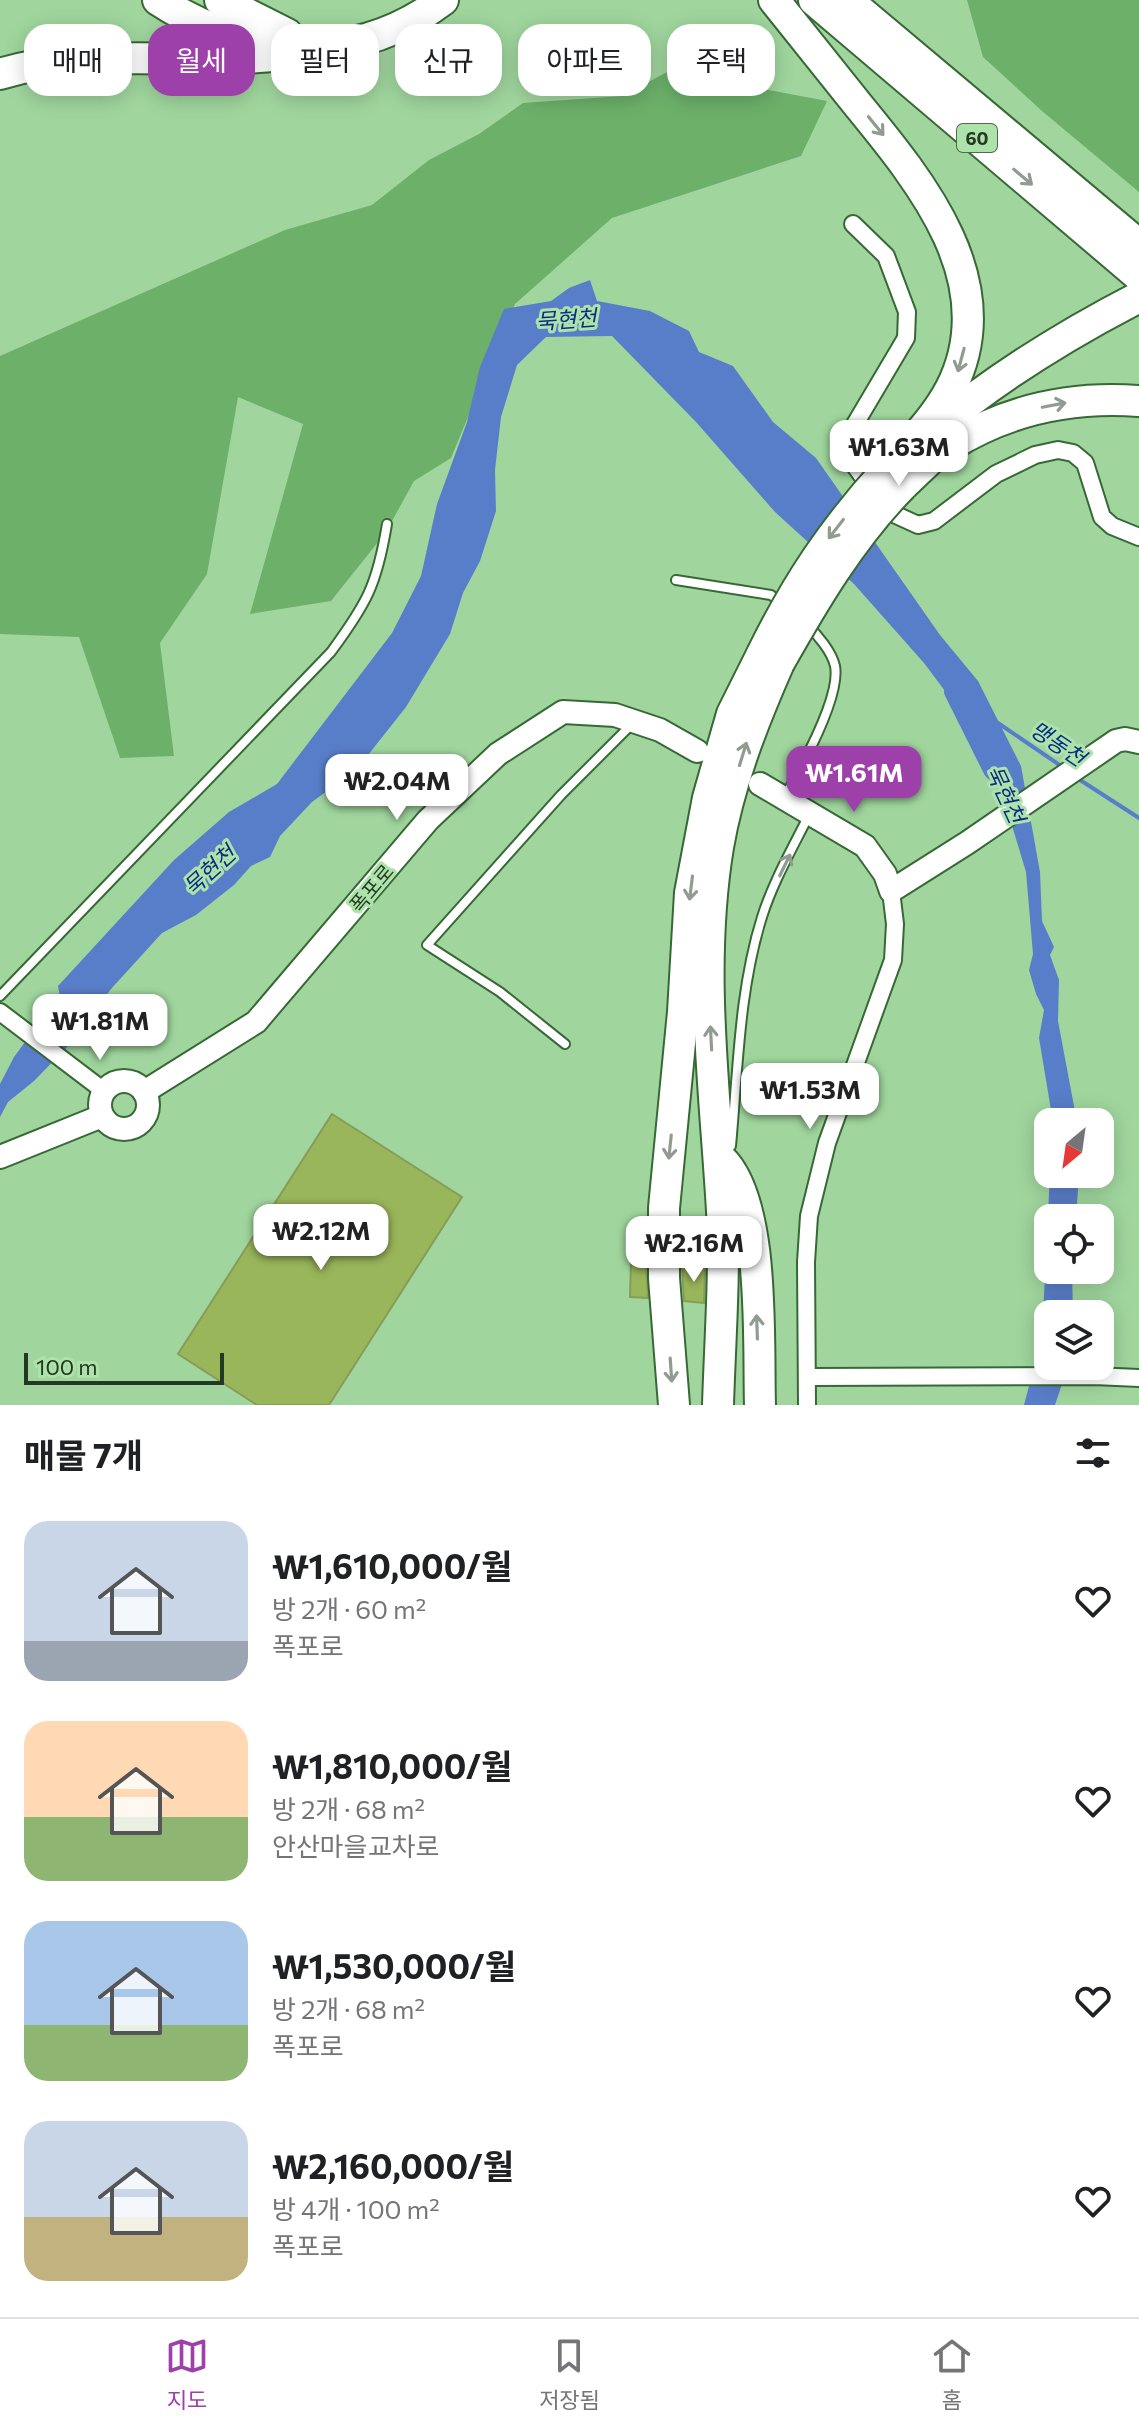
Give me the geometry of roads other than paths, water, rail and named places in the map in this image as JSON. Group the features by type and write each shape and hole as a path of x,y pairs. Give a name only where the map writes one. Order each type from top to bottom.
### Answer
{"highway":[{"path":"158,0 202,24 241,39 271,45"},
{"path":"181,0 225,22 271,31"},
{"path":"220,0 271,26"},
{"path":"363,24 421,0"},
{"path":"379,32 394,28 443,0"},
{"path":"774,0 903,160 930,200 964,279 967,327 957,373 894,478"},
{"name":"60","path":"814,0 1139,276"},
{"name":"60","path":"847,0 1139,245"},
{"path":"0,74 72,61 140,57 271,56"},
{"path":"894,478 939,426 1010,374 1088,323 1139,297"},
{"path":"933,457 960,430 1033,374 1139,317"},
{"path":"718,1405 724,1161 708,944 718,847 770,659 808,568 860,499 977,429 1011,414 1079,401 1139,401"},
{"path":"674,1405 664,1278 664,1208 683,1012 690,893 708,798 732,714 770,659"},
{"path":"724,1161 743,1195 753,1237 760,1405"}],"main road":[{"name":"폭포로","path":"144,1092 256,1022 428,820 498,754 563,712 615,715 660,730 697,751"},
{"path":"760,784 865,846 885,874 891,891 967,843 1100,751 1125,739 1139,742"},
{"path":"120,1081 130,1082 144,1092 147,1111 137,1125 129,1129 116,1128 102,1116 100,1098 104,1091 120,1081"},
{"path":"0,1157 102,1116"}],"street":[{"path":"853,224 886,256 907,312 906,338 848,436 848,456 896,515 918,525 934,521 996,474 1035,455 1058,450 1073,453 1085,463 1102,517 1112,526 1139,537"},
{"path":"807,1405 806,1262 809,1216 827,1143 893,960 895,924 891,891"},
{"path":"0,1012 104,1091"},
{"path":"809,1377 1139,1378"}],"lane":[{"path":"0,996 331,652 372,591 380,567 387,524"},
{"path":"676,580 771,595 815,633 835,663 836,686 804,765 783,799"},
{"path":"565,1044 500,992 427,945 561,795 635,721"},
{"path":"724,1161 744,993 756,937 777,880 809,815"}],"water":[{"path":"590,280 597,301 650,311 689,331 699,352 733,366 773,422 816,458 940,635 978,681 1021,766 1040,872 1042,921 1054,947 1050,955 1059,980 1058,1021 1074,1108 1051,1108 1039,1038 1044,1010 1029,970 1033,954 1026,872 1001,789 990,771 976,725 854,584 775,512 696,422 612,336 546,337 517,365 501,417 495,470 496,511 480,561 463,593 450,634 406,707 357,769 312,802 280,836 270,857 251,866 234,885 196,915 162,933 111,989 68,1046 8,1102 0,1117 0,1084 14,1057 39,1023 63,1013 58,986 174,860 229,812 277,784 392,633 421,576 437,504 467,422 480,367 504,309 551,301 569,288"},
{"path":"1049,1188 1078,1188 1077,1204 1049,1204"},
{"path":"1045,1284 1072,1284 1073,1300 1044,1300"},
{"path":"1034,1367 1034,1380 1063,1380 1055,1405 1024,1405"}],"waterway":[{"name":"묵현천","path":"956,691 995,769"},
{"name":"맹동천","path":"998,723 1064,768"},
{"name":"맹동천","path":"1077,778 1139,818"}]}
